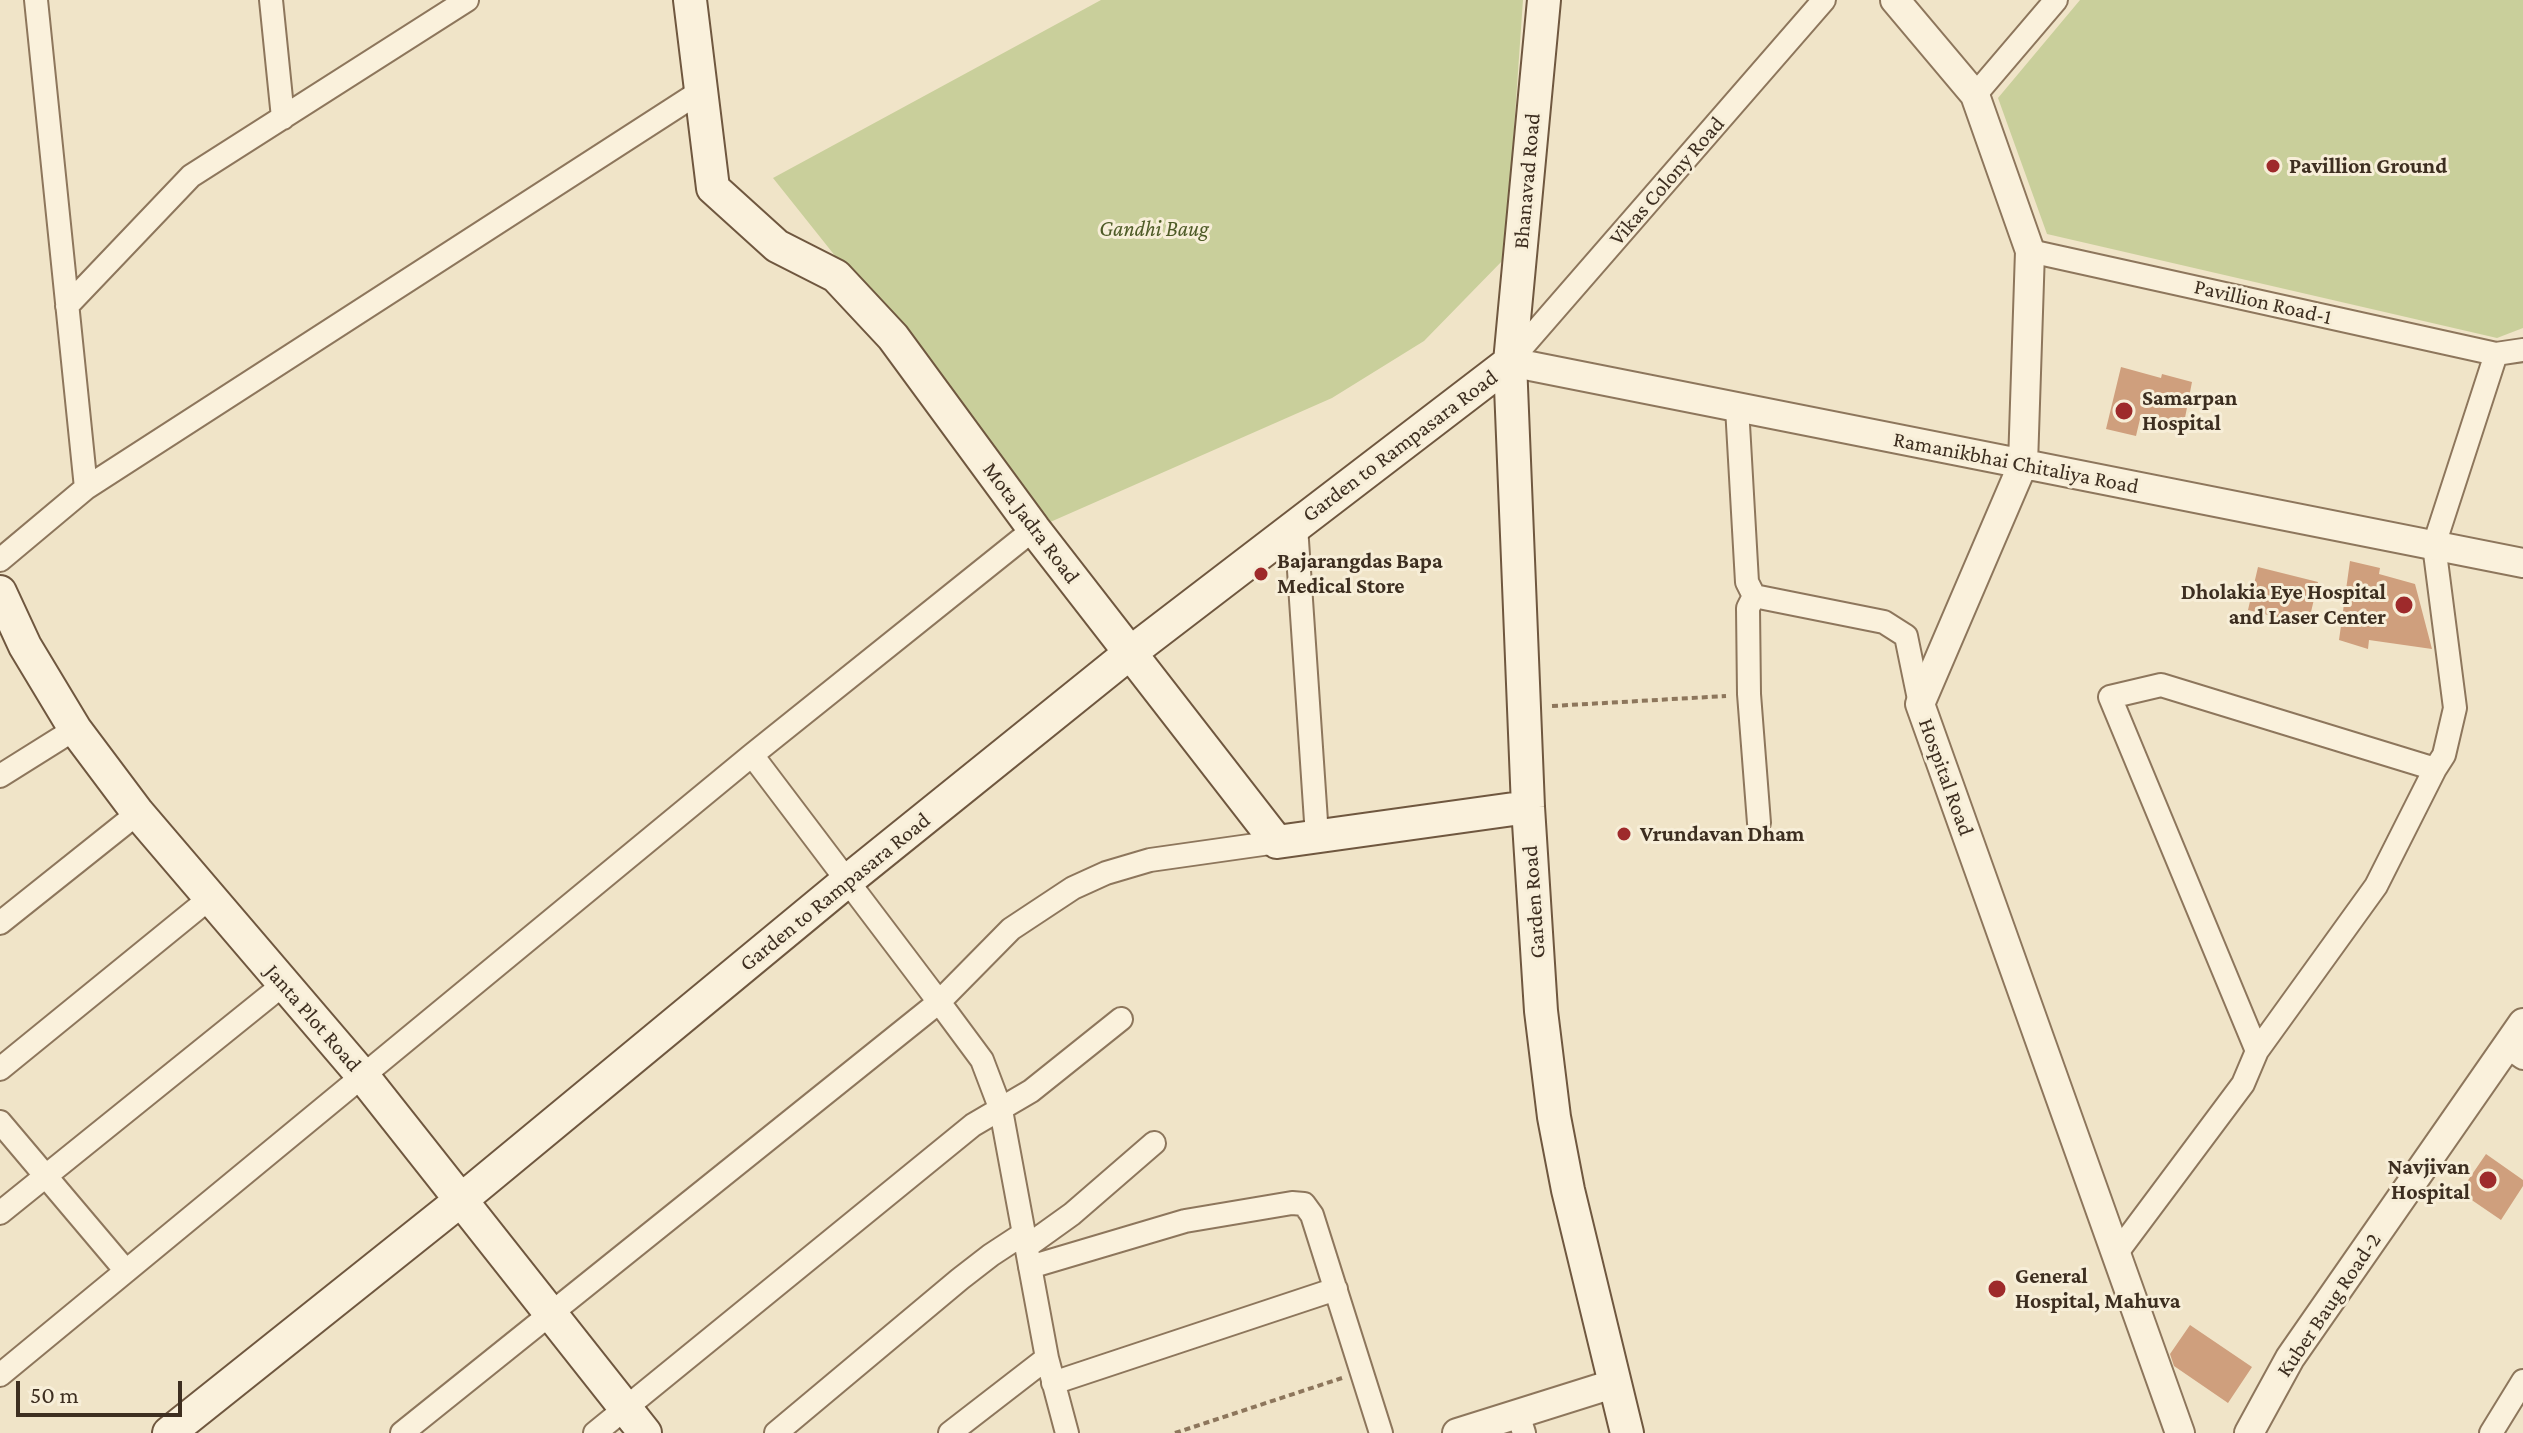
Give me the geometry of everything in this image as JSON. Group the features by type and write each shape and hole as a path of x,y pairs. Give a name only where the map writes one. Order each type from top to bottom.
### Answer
{"main road":[{"name":"Mota Jadra Road","path":"690,0 713,188 777,246 824,268 849,289 893,337 1034,529 1277,842"},
{"name":"Bhanavad Road","path":"1510,362 1544,0"},
{"name":"Garden to Rampasara Road","path":"169,1433 461,1200 847,881 1130,653 1510,362"},
{"name":"Garden Road","path":"1510,362 1528,807 1541,1011 1554,1117 1568,1190 1627,1433"},
{"name":"Janta Plot Road","path":"0,592 25,646 75,729 138,813 362,1075 645,1433"},
{"path":"1277,842 1528,807"}],"street":[{"path":"36,0 86,488"},
{"path":"271,0 283,118"},
{"path":"67,306 191,176 467,0"},
{"name":"Vikas Colony Road","path":"1510,362 1824,0"},
{"name":"Hospital Road","path":"1895,0 1975,95 2030,251 2023,464 1920,704 2180,1433"},
{"path":"1975,95 2056,0"},
{"path":"0,560 86,488 701,91"},
{"name":"Pavillion Road-1","path":"2030,251 2496,354 2523,350"},
{"path":"2116,1254 2243,1084 2257,1051 2376,886 2444,755 2455,708 2434,545 2496,354"},
{"name":"Ramanikbhai Chitaliya Road","path":"1510,362 2523,563"},
{"path":"1737,407 1747,582 1754,596"},
{"path":"1296,526 1317,836"},
{"path":"0,1375 752,755 1034,529"},
{"path":"1754,596 1748,608 1749,694 1759,823"},
{"path":"1754,596 1884,622 1906,636 1920,704"},
{"path":"2257,1051 2110,697 2161,685 2435,769"},
{"path":"0,776 75,729"},
{"path":"752,755 982,1060 1001,1110 1047,1358 1067,1433"},
{"path":"0,923 138,813"},
{"path":"402,1433 939,1002 1011,929 1073,888 1106,873 1150,860 1277,842"},
{"path":"0,1069 210,898"},
{"path":"0,1213 284,984"},
{"path":"595,1433 973,1125 1031,1091 1121,1019"},
{"name":"Kuber Baug Road-2","path":"2249,1433 2290,1358 2515,1052 2523,1023"},
{"path":"0,1122 126,1271"},
{"path":"1026,1249 1154,1143"},
{"path":"776,1433 991,1255 1298,1202 1304,1204 1312,1215 1381,1433"},
{"path":"1053,1383 1336,1289"},
{"path":"950,1433 1047,1358"},
{"path":"2491,1433 2523,1381"},
{"path":"1457,1433 1521,1423 1613,1384"}],"path":[{"path":"1525,708 1749,694"},
{"path":"1175,1433 1363,1371"}],"green space":[{"name":"Gandhi Baug","path":"1101,0 1523,0 1505,258 1424,341 1332,398 1048,523 773,178"},
{"name":"Pavillion Ground","path":"2080,0 2523,0 2523,328 2497,338 2047,234 1998,98"}],"building":[{"path":"2121,367 2161,378 2162,374 2192,382 2183,428 2140,419 2136,436 2106,429"},
{"path":"2350,561 2380,568 2379,574 2415,584 2432,649 2369,640 2368,649 2339,640"},
{"path":"2258,567 2318,582 2308,625 2248,610"},
{"path":"2486,1154 2523,1180 2523,1186 2501,1220 2460,1192"},
{"path":"2190,1325 2252,1367 2228,1403 2174,1366 2170,1354"}],"place":[{"name":"Pavillion Ground","path":"2273,166"},
{"name":"Samarpan Hospital","path":"2124,411"},
{"name":"Bajarangdas Bapa Medical Store","path":"1261,574"},
{"name":"Dholakia Eye Hospital and Laser Center","path":"2404,605"},
{"name":"Vrundavan Dham","path":"1624,834"},
{"name":"Navjivan Hospital","path":"2488,1180"},
{"name":"General Hospital, Mahuva","path":"1997,1289"}]}
